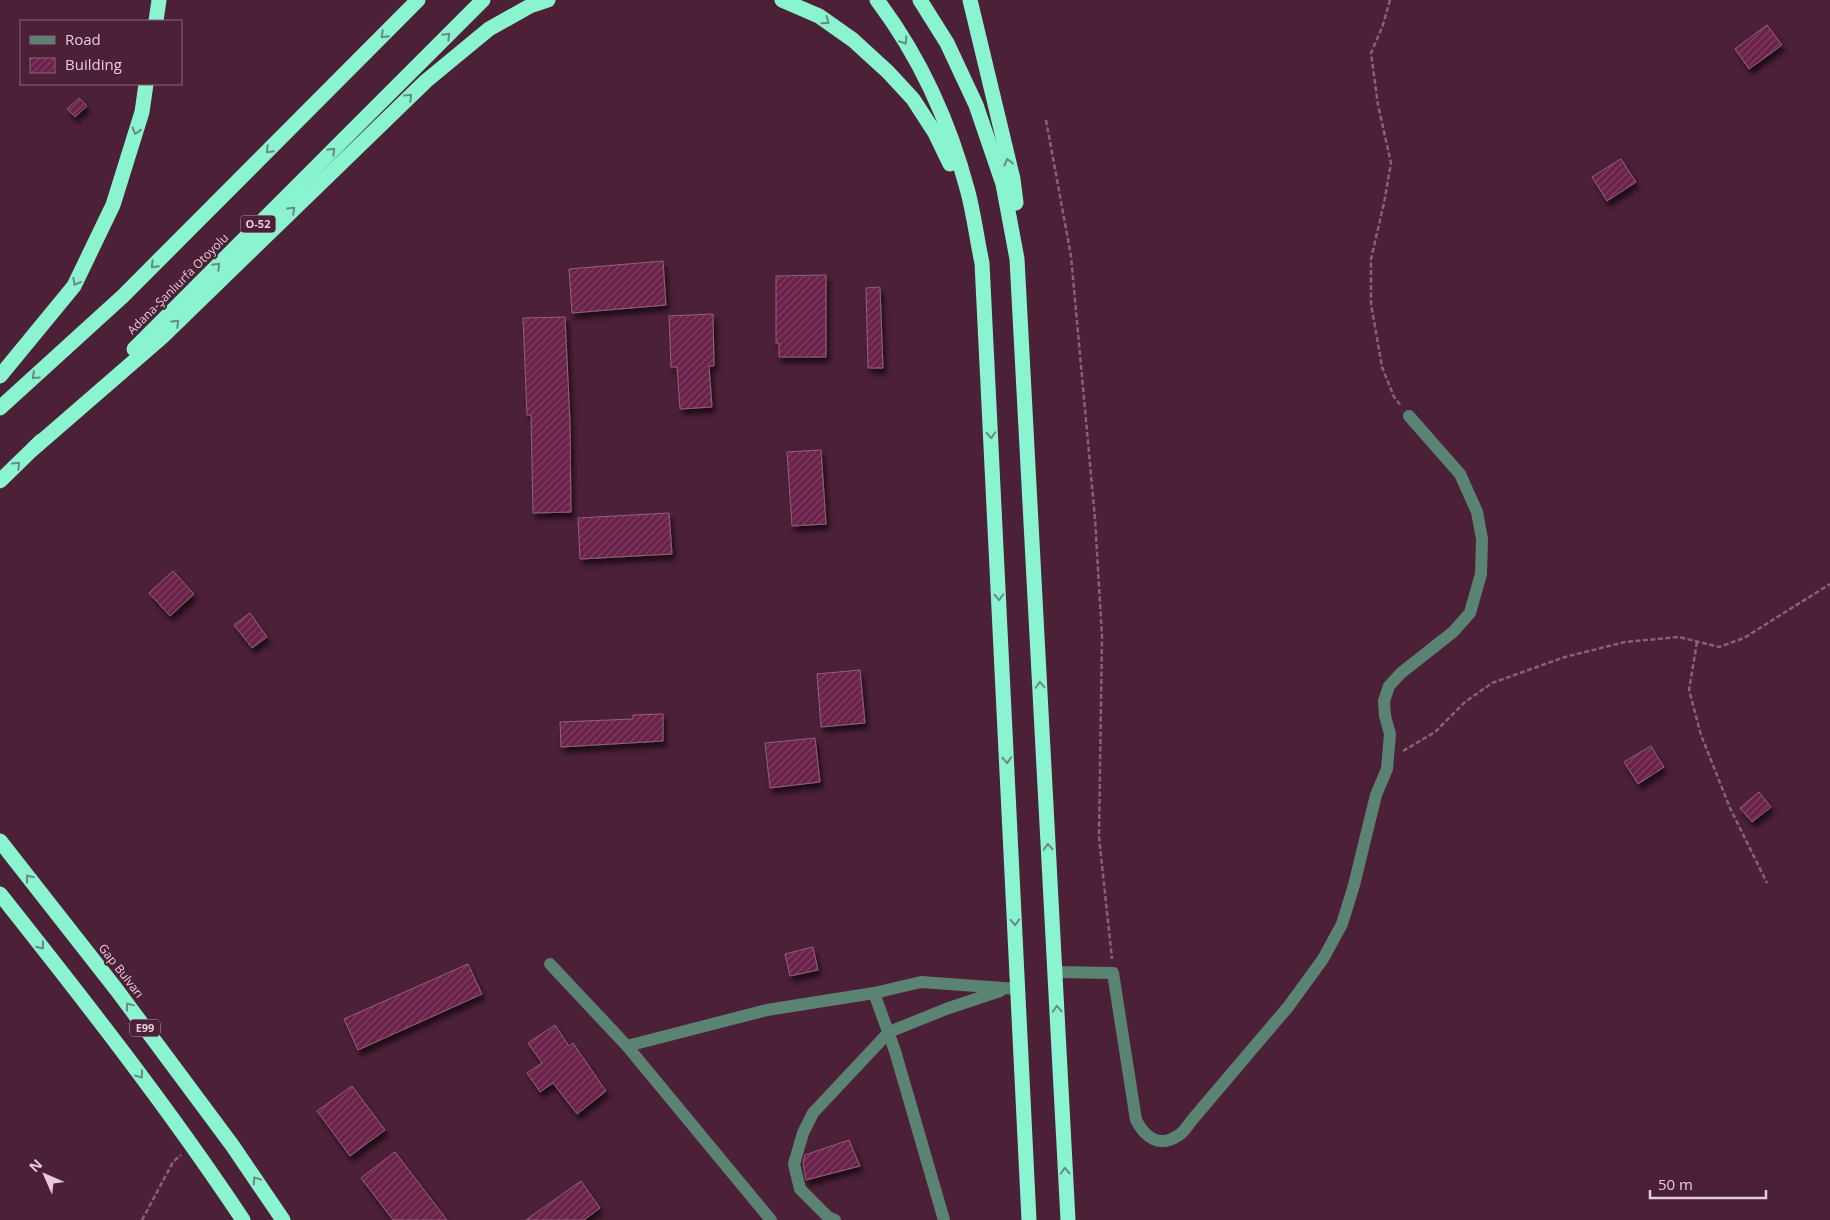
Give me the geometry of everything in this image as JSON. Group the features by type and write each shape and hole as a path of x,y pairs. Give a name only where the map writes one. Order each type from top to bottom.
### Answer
{"highway":[{"path":"156,20 159,0"},
{"path":"0,408 123,296 418,0"},
{"name":"Adana-Şanlıurfa Otoyolu","path":"0,481 482,0"},
{"path":"34,448 162,337 426,80 489,29 530,6 548,0"},
{"path":"782,0 819,16 853,40 888,72 913,99 935,133 952,168 964,208 975,262 988,386"},
{"path":"877,0 916,60 943,118 968,193 982,264 1013,989 1029,1220"},
{"path":"920,0 947,43 976,105 1002,184 1017,259 1068,1220"},
{"path":"970,0 1013,180 1022,259 1024,384"},
{"path":"0,376 74,286 113,204 142,112 146,85"},
{"name":"Gap Bulvarı","path":"0,841 116,989 232,1145 283,1220"},
{"name":"E99","path":"0,894 90,1009 192,1146 243,1220"}],"street":[{"path":"1055,972 1113,973 1136,1120 1143,1133 1153,1140 1170,1140 1180,1135 1288,1007 1323,959 1342,924 1354,885 1376,795 1386,769 1390,734 1385,716 1384,701 1389,686 1401,673 1453,632 1470,613 1482,574 1482,539 1477,512 1460,474 1409,416"},
{"path":"550,964 628,1046 771,1220"},
{"path":"628,1046 767,1010 874,993 921,982 1013,989"},
{"path":"835,1220 828,1217 800,1189 794,1164 803,1133 813,1113 888,1032 946,1009 1013,989"},
{"path":"874,993 888,1032 944,1220"}],"path":[{"path":"1390,0 1383,25 1371,52 1378,105 1390,163 1384,203 1371,259 1372,304 1382,367 1394,396 1409,416"},
{"path":"1046,120 1071,256 1095,519 1102,636 1099,837 1113,973"},
{"path":"1389,752 1404,751 1435,732 1465,702 1492,683 1565,657 1625,642 1679,637 1719,647 1744,638 1830,584"},
{"path":"1697,642 1689,690 1701,735 1730,808 1767,883"},
{"path":"142,1220 173,1162 192,1146"}],"building":[{"path":"1767,25 1782,45 1749,69 1735,49"},
{"path":"79,98 87,106 75,117 67,109"},
{"path":"1621,159 1636,182 1607,201 1592,177"},
{"path":"663,261 666,305 572,313 569,269"},
{"path":"826,275 826,357 779,357 779,343 776,343 776,276"},
{"path":"880,287 883,368 868,368 866,288"},
{"path":"713,314 714,366 709,366 712,407 680,409 677,367 671,367 669,316"},
{"path":"565,317 570,422 571,512 533,513 531,415 527,415 523,318"},
{"path":"821,450 826,524 792,526 787,452"},
{"path":"669,513 672,554 580,559 578,518"},
{"path":"173,571 194,594 170,616 149,593"},
{"path":"250,613 267,637 252,648 234,625"},
{"path":"860,670 865,723 821,727 817,674"},
{"path":"663,714 663,741 561,747 560,722 633,719 633,715"},
{"path":"815,738 820,782 770,788 765,743"},
{"path":"1651,746 1664,767 1638,784 1624,762"},
{"path":"1759,792 1771,807 1752,822 1740,808"},
{"path":"813,947 818,970 790,976 785,954"},
{"path":"468,964 482,994 358,1050 344,1019"},
{"path":"555,1025 569,1046 573,1043 606,1091 577,1114 553,1083 540,1092 527,1073 542,1063 528,1043"},
{"path":"352,1086 385,1130 350,1156 317,1111"},
{"path":"849,1140 860,1166 806,1180 803,1163 805,1155"},
{"path":"395,1152 447,1220 393,1220 361,1178"},
{"path":"581,1181 600,1208 584,1220 526,1220"}]}
